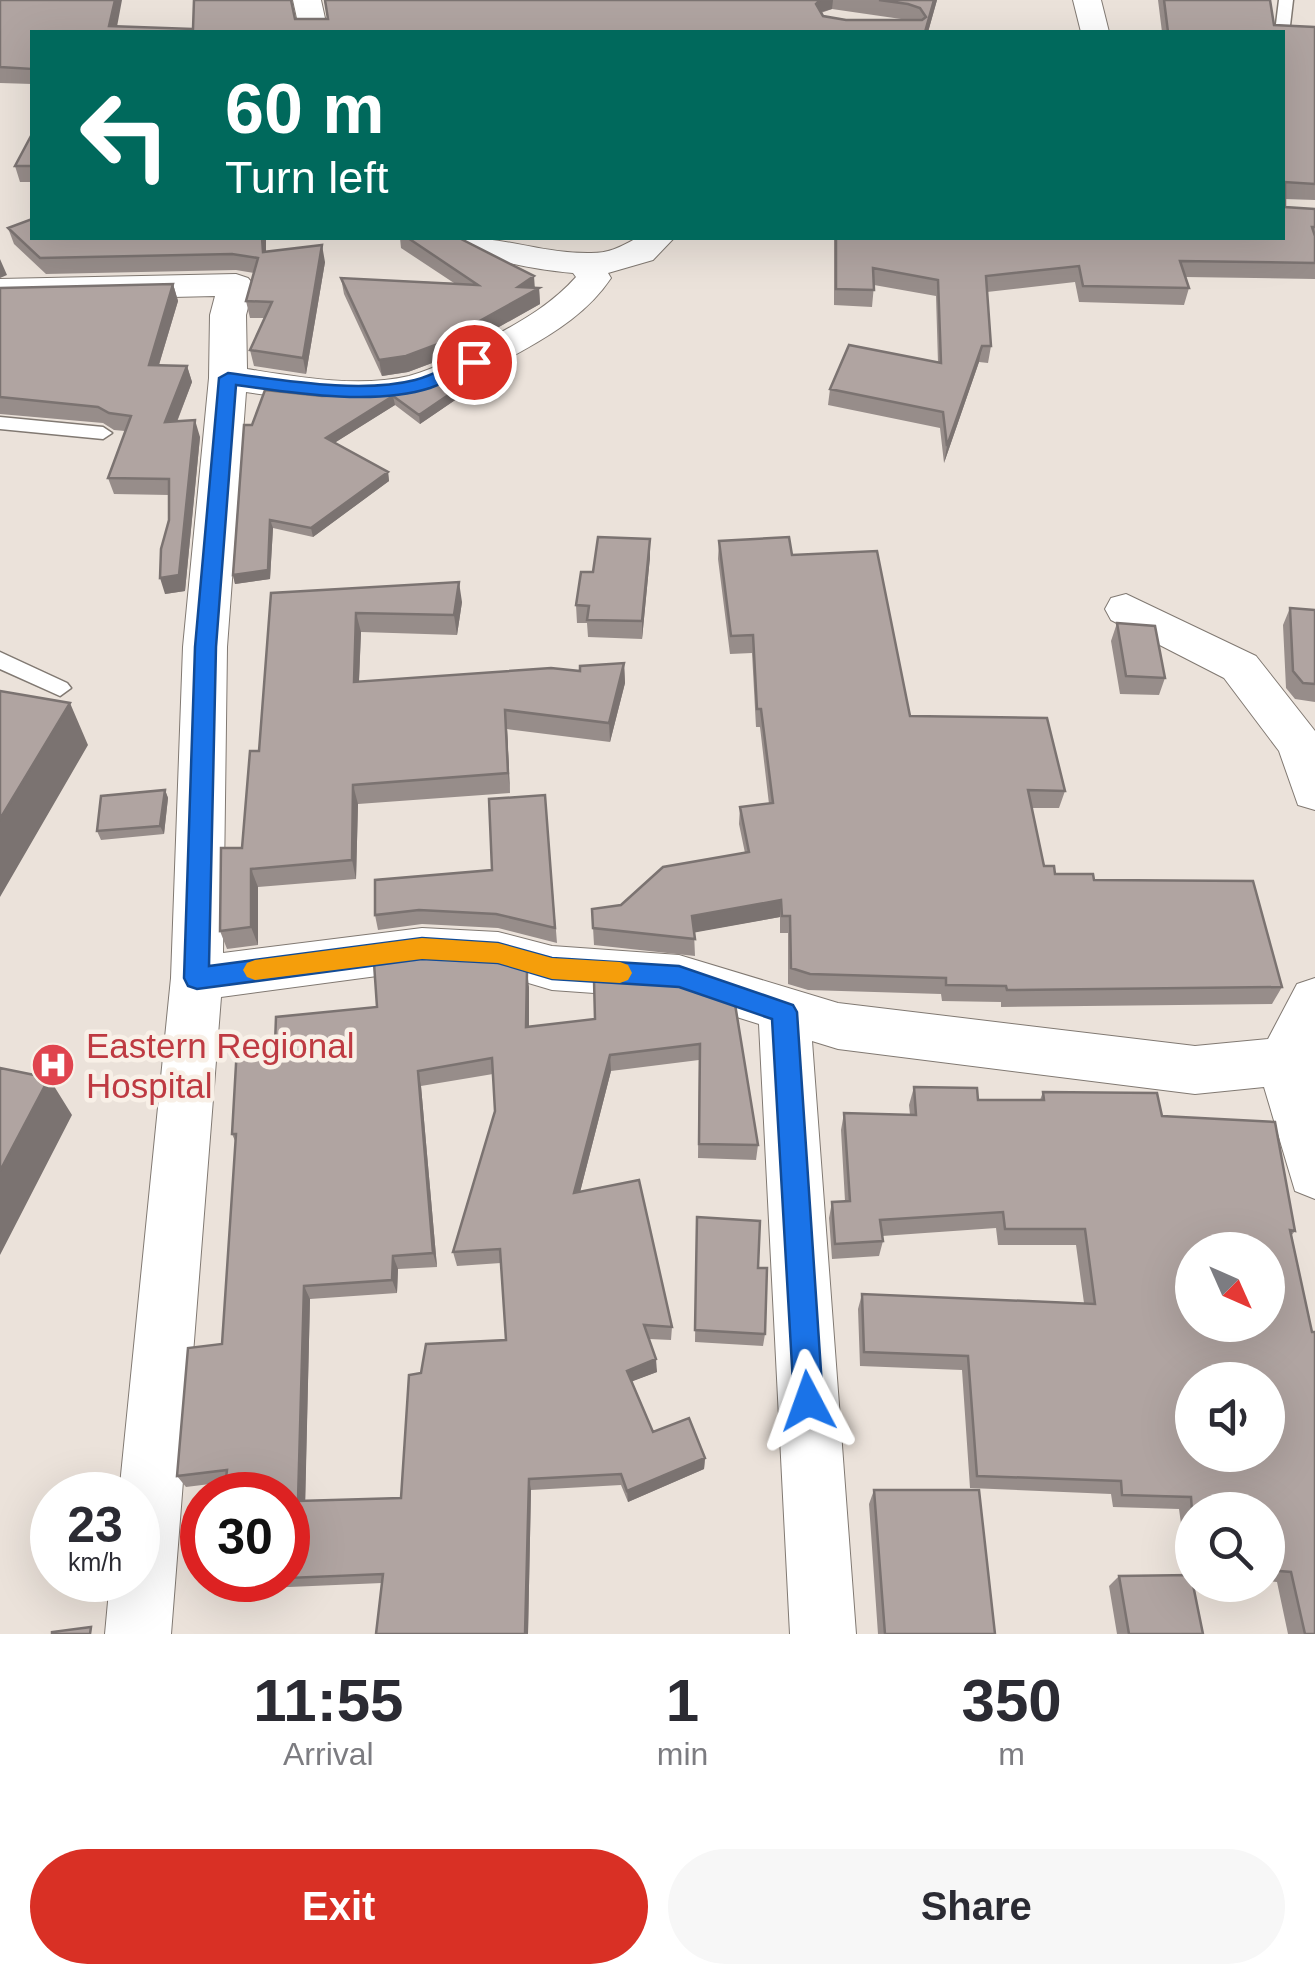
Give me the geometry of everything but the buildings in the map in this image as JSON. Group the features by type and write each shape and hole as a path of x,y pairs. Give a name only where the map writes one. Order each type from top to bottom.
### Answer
{"street":[{"path":"308,0 314,30"},
{"path":"1086,0 1094,30"},
{"path":"476,240 586,267 636,257 647,252 656,240"},
{"path":"228,378 295,388 394,390 425,384 550,319 582,294 594,278 586,267"},
{"path":"0,290 236,285 228,315 228,378 205,647 197,978 138,1634"},
{"path":"1126,609 1240,667 1300,745 1315,792"},
{"path":"197,978 422,948 498,953 552,968 679,977 838,1026 1196,1070 1300,1064"},
{"path":"1315,1000 1300,1064 1315,1173"},
{"path":"784,1012 823,1634"}],"lane":[{"path":"1282,30 1286,0"},
{"path":"0,423 103,433"},
{"path":"0,660 60,688"}],"slow traffic":[{"path":"255,970 422,948 498,953 552,968 620,973"}],"place":[{"name":"Eastern Regional Hospital","path":"53,1065"}],"route":[{"path":"474,362 425,384 394,390 295,388 228,378 205,647 197,978 422,948 498,953 552,968 679,977 784,1012 808,1401"}]}
